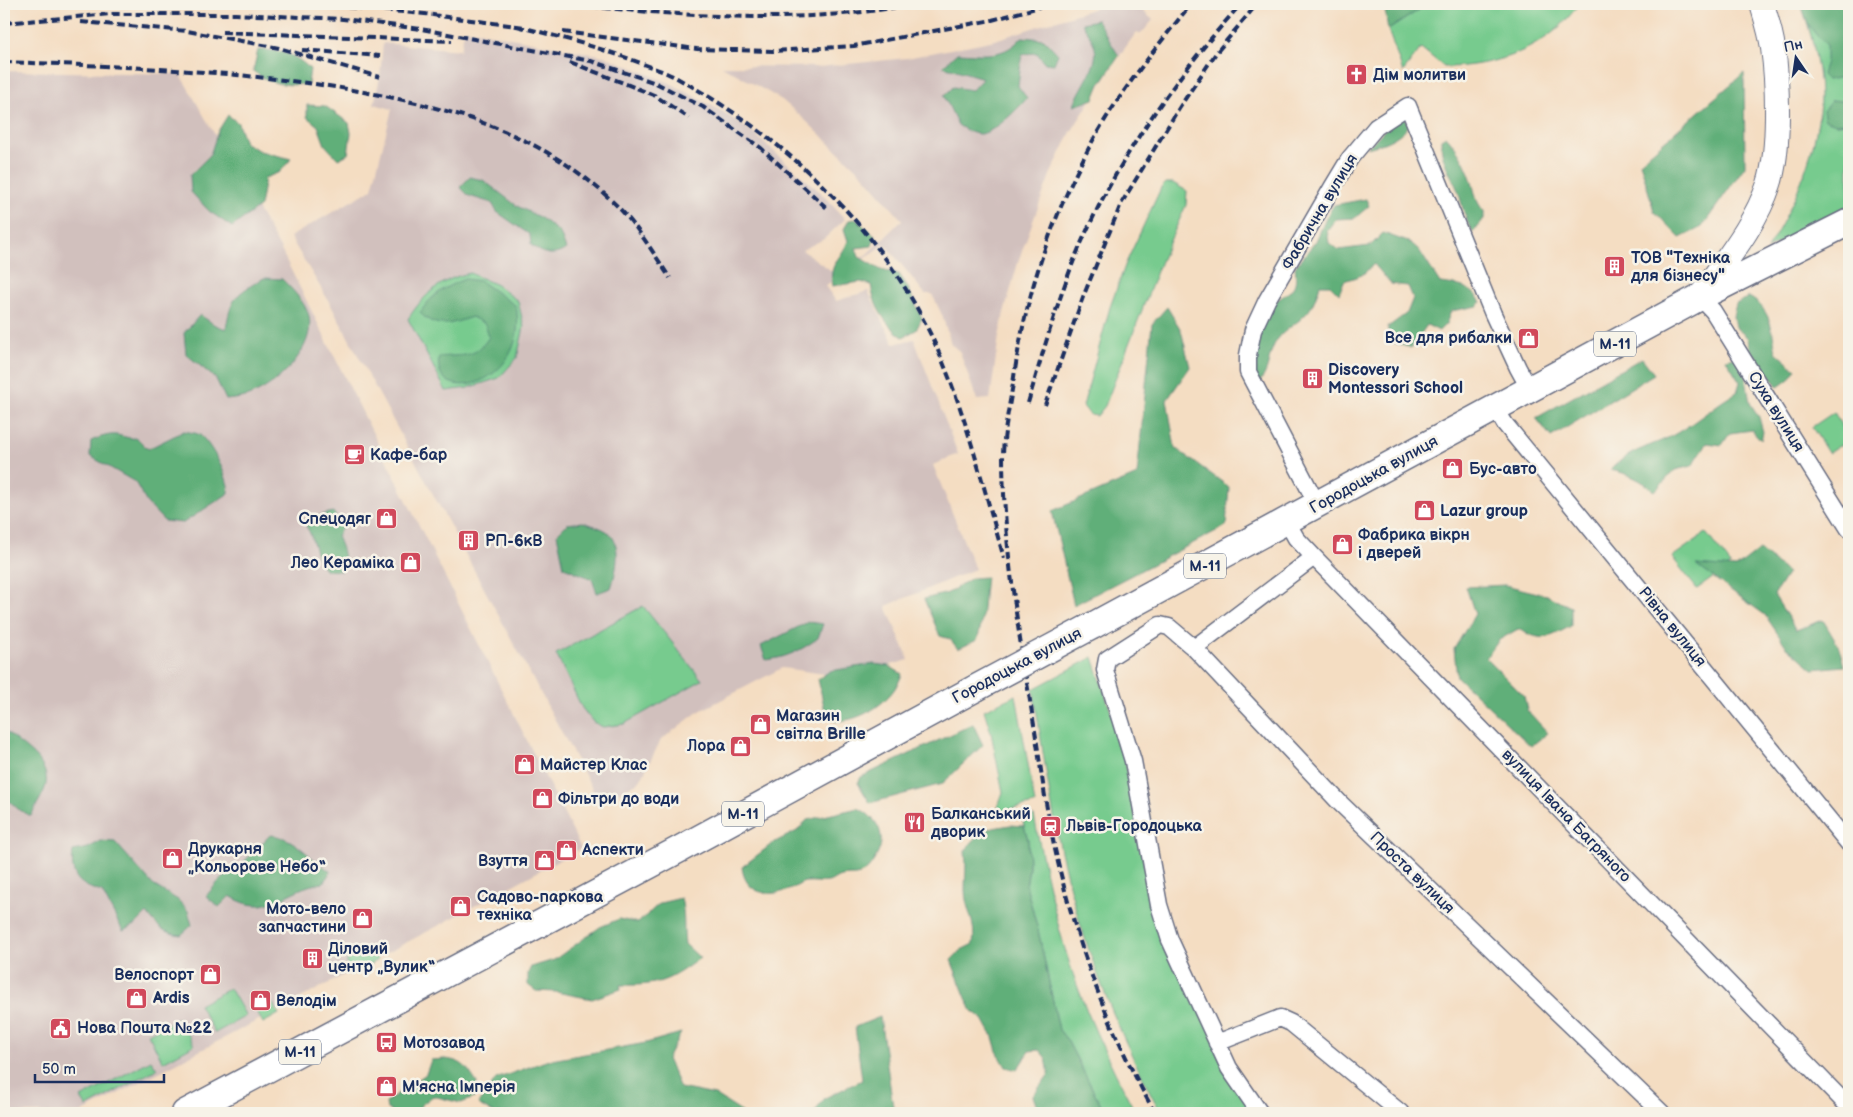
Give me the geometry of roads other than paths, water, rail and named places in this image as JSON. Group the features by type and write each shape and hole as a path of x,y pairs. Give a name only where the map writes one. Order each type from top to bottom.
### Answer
{"main road":[{"path":"1700,297 1749,227 1769,184 1775,148 1776,109 1773,48 1762,4"},
{"name":"Городоцька вулиця","path":"185,1113 1318,506 1700,297 1847,229"}],"street":[{"name":"Фабрична вулиця","path":"1318,506 1248,372 1248,355 1253,330 1267,300 1350,158 1376,127 1408,106 1493,314 1530,390"},
{"name":"Суха вулиця","path":"1700,297 1713,311 1849,529"},
{"name":"Рівна вулиця","path":"1496,409 1505,424 1849,844"},
{"name":"вулиця Івана Багряного","path":"1287,522 1296,538 1314,557 1849,1108"},
{"path":"1194,648 1314,557"},
{"name":"Проста вулиця","path":"1217,1043 1170,940 1159,905 1134,761 1105,670 1107,660 1160,625 1169,626 1194,648 1340,803 1662,1113"},
{"path":"1260,1113 1229,1068 1217,1043 1280,1018 1291,1023 1401,1113"}],"railway":[{"path":"312,4 425,14 524,27"},
{"path":"567,4 653,12 741,17 829,15 872,11 914,4"},
{"path":"563,32 697,49 772,51 854,46 992,20 1050,4"},
{"path":"1155,1113 1120,1045 1091,973 1078,936 1058,862 1046,802 1013,593 1006,524 1003,454 1004,437 1025,318 1033,286 1054,223 1081,163 1107,116 1191,4"},
{"path":"1028,403 1067,277 1107,190 1126,157 1169,93 1192,62 1241,4"},
{"path":"1045,405 1083,297 1121,204 1179,108 1216,53 1257,4"},
{"path":"4,23 112,14 235,14 343,19 421,29 591,61 656,83 703,107 761,148 828,209"},
{"path":"81,22 187,31 279,48 380,77"},
{"path":"517,26 612,53 675,77 714,99 786,153 820,183 851,216 880,251 905,288 940,354 961,411 1004,558"},
{"path":"222,32 452,41"},
{"path":"302,50 380,56"},
{"path":"4,62 170,70 294,81 410,102 482,122 550,154 581,175 611,200 628,218 670,278"},
{"path":"570,62 654,95 689,118"}],"place":[{"name":"Дім молитви","path":"1357,75"},
{"name":"ТОВ \"Техніка для бізнесу\"","path":"1615,267"},
{"name":"Все для рибалки","path":"1528,338"},
{"name":"Discovery Montessori School","path":"1312,379"},
{"name":"Кафе-бар","path":"354,455"},
{"name":"Бус-авто","path":"1453,469"},
{"name":"Lazur group","path":"1424,511"},
{"name":"Спецодяг","path":"387,519"},
{"name":"РП-6кВ","path":"469,541"},
{"name":"Фабрика вікрн і дверей","path":"1342,544"},
{"name":"Лео Кераміка","path":"410,563"},
{"name":"Магазин світла Brille","path":"760,725"},
{"name":"Лора","path":"741,746"},
{"name":"Майстер Клас","path":"524,765"},
{"name":"Фільтри до води","path":"542,799"},
{"name":"Балканський дворик","path":"915,823"},
{"name":"Львів-Городоцька","path":"1050,826"},
{"name":"Аспекти","path":"566,850"},
{"name":"Друкарня „Кольорове Небо“","path":"172,858"},
{"name":"Взуття","path":"544,861"},
{"name":"Садово-паркова техніка","path":"461,906"},
{"name":"Мото-вело запчастини","path":"362,918"},
{"name":"Діловий центр „Вулик“","path":"312,958"},
{"name":"Велоспорт","path":"210,975"},
{"name":"Ardis","path":"137,998"},
{"name":"Велодім","path":"260,1001"},
{"name":"Нова Пошта №22","path":"61,1028"},
{"name":"Мотозавод","path":"387,1043"},
{"name":"М'ясна Імперія","path":"386,1087"}]}
